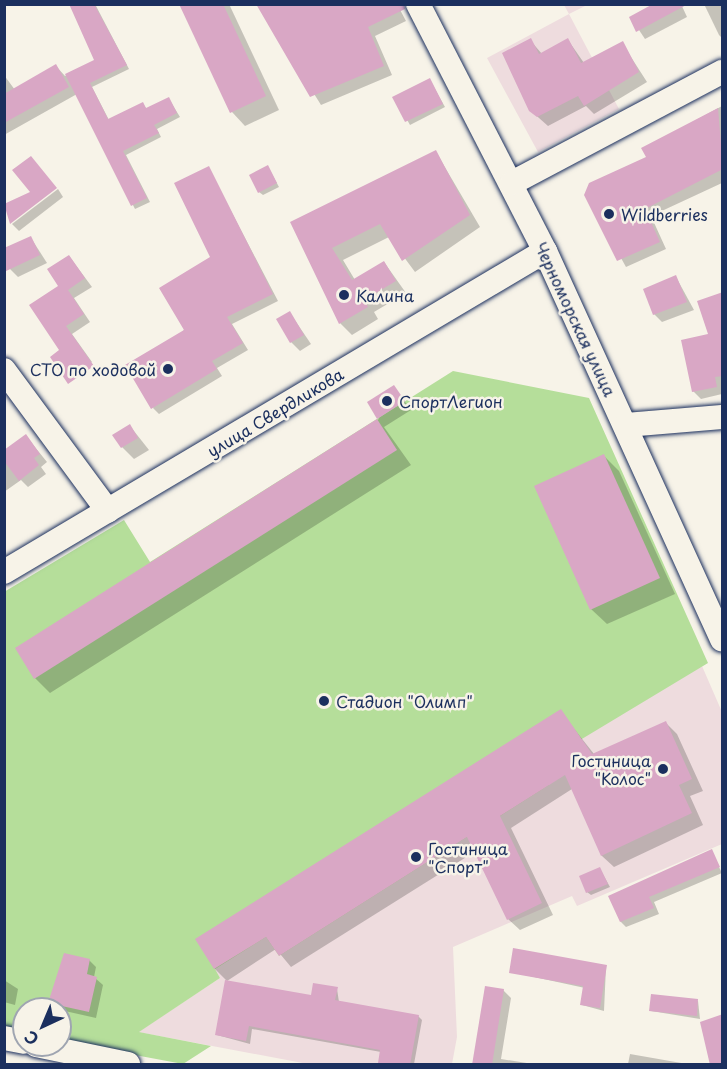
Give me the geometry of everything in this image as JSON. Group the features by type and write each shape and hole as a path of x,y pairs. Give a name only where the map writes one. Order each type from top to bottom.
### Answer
{"street":[{"name":"Черноморская улица","path":"418,4 545,251 723,640"},
{"path":"512,183 723,72"},
{"name":"улица Свердликова","path":"4,572 545,251"},
{"path":"4,370 108,511"},
{"path":"626,425 723,417"},
{"path":"72,1053 128,1065"}],"shaded area":[{"path":"564,5 587,5 569,14"},
{"path":"569,14 619,109 538,152 487,58"},
{"path":"702,666 722,712 722,844 577,906 572,896 453,947 457,1037 452,1064 308,1064 138,1032 220,978 214,969 266,937 279,956 549,785 580,739"}],"green space":[{"name":"Стадион \"Олимп\"","path":"453,371 589,398 708,663 537,766 549,785 279,956 266,937 215,969 220,978 139,1032 211,1046 183,1064 72,1043 72,997 12,997 12,1030 5,1029 4,592 124,520 150,562"}],"building":[{"path":"69,4 94,4 127,65 90,83 108,119 143,102 146,108 169,97 177,113 154,125 159,133 123,151 147,198 131,206 65,74 94,60"},
{"path":"179,4 223,4 266,96 230,113"},
{"path":"256,4 404,4 405,9 368,27 384,66 310,97"},
{"path":"653,4 688,4 636,32 629,17"},
{"path":"531,38 539,54 568,38 581,63 623,41 639,72 584,106 578,96 537,117 529,111 502,53"},
{"path":"56,64 69,87 4,123 4,94"},
{"path":"430,78 443,104 405,122 392,97"},
{"path":"718,108 723,169 645,209 660,242 617,261 584,195 589,183 646,157 641,148"},
{"path":"436,150 470,215 402,261 380,224 332,248 352,280 384,261 396,281 364,300 368,307 339,324 290,222"},
{"path":"31,156 57,188 10,224 4,204 30,192 12,170"},
{"path":"268,165 277,183 258,193 249,175"},
{"path":"209,166 273,294 227,317 243,343 212,361 217,369 151,409 125,365 184,330 159,288 210,257 174,183"},
{"path":"31,236 40,255 4,272 4,248"},
{"path":"69,255 85,278 68,290 84,314 66,326 94,366 68,384 50,357 59,350 29,305 58,286 47,269"},
{"path":"676,275 687,302 653,315 643,289"},
{"path":"723,292 723,376 715,377 717,387 692,392 681,340 708,334 697,301"},
{"path":"290,311 304,335 290,343 276,319"},
{"path":"394,385 405,401 377,419 367,402"},
{"path":"377,419 397,450 34,679 15,648"},
{"path":"130,424 138,438 121,448 112,435"},
{"path":"26,434 40,454 34,458 39,465 19,481 4,461 4,450"},
{"path":"604,454 660,578 590,610 534,486"},
{"path":"561,709 592,754 666,721 692,779 679,785 692,813 601,856 565,775 500,816 542,903 507,920 467,837 279,956 266,937 214,969 195,939"},
{"path":"712,849 720,867 649,897 654,908 620,922 608,896"},
{"path":"600,867 608,884 586,893 579,876"},
{"path":"513,948 607,965 600,1008 580,1005 583,986 509,973"},
{"path":"64,953 90,959 87,974 97,977 89,1012 72,1008 72,997 50,997"},
{"path":"225,980 311,995 313,983 338,987 335,1000 419,1015 410,1065 378,1063 380,1050 249,1026 246,1041 215,1035"},
{"path":"485,986 504,989 492,1065 472,1065"},
{"path":"651,994 698,999 697,1016 649,1011"},
{"path":"723,1014 723,1065 710,1065 700,1022"}],"place":[{"name":"Wildberries","path":"609,214"},
{"name":"Калина","path":"344,295"},
{"name":"СТО по ходовой","path":"168,369"},
{"name":"СпортЛегион","path":"387,401"},
{"name":"Стадион \"Олимп\"","path":"324,701"},
{"name":"Гостиница \"Колос\"","path":"663,769"},
{"name":"Гостиница \"Спорт\"","path":"416,857"}]}
